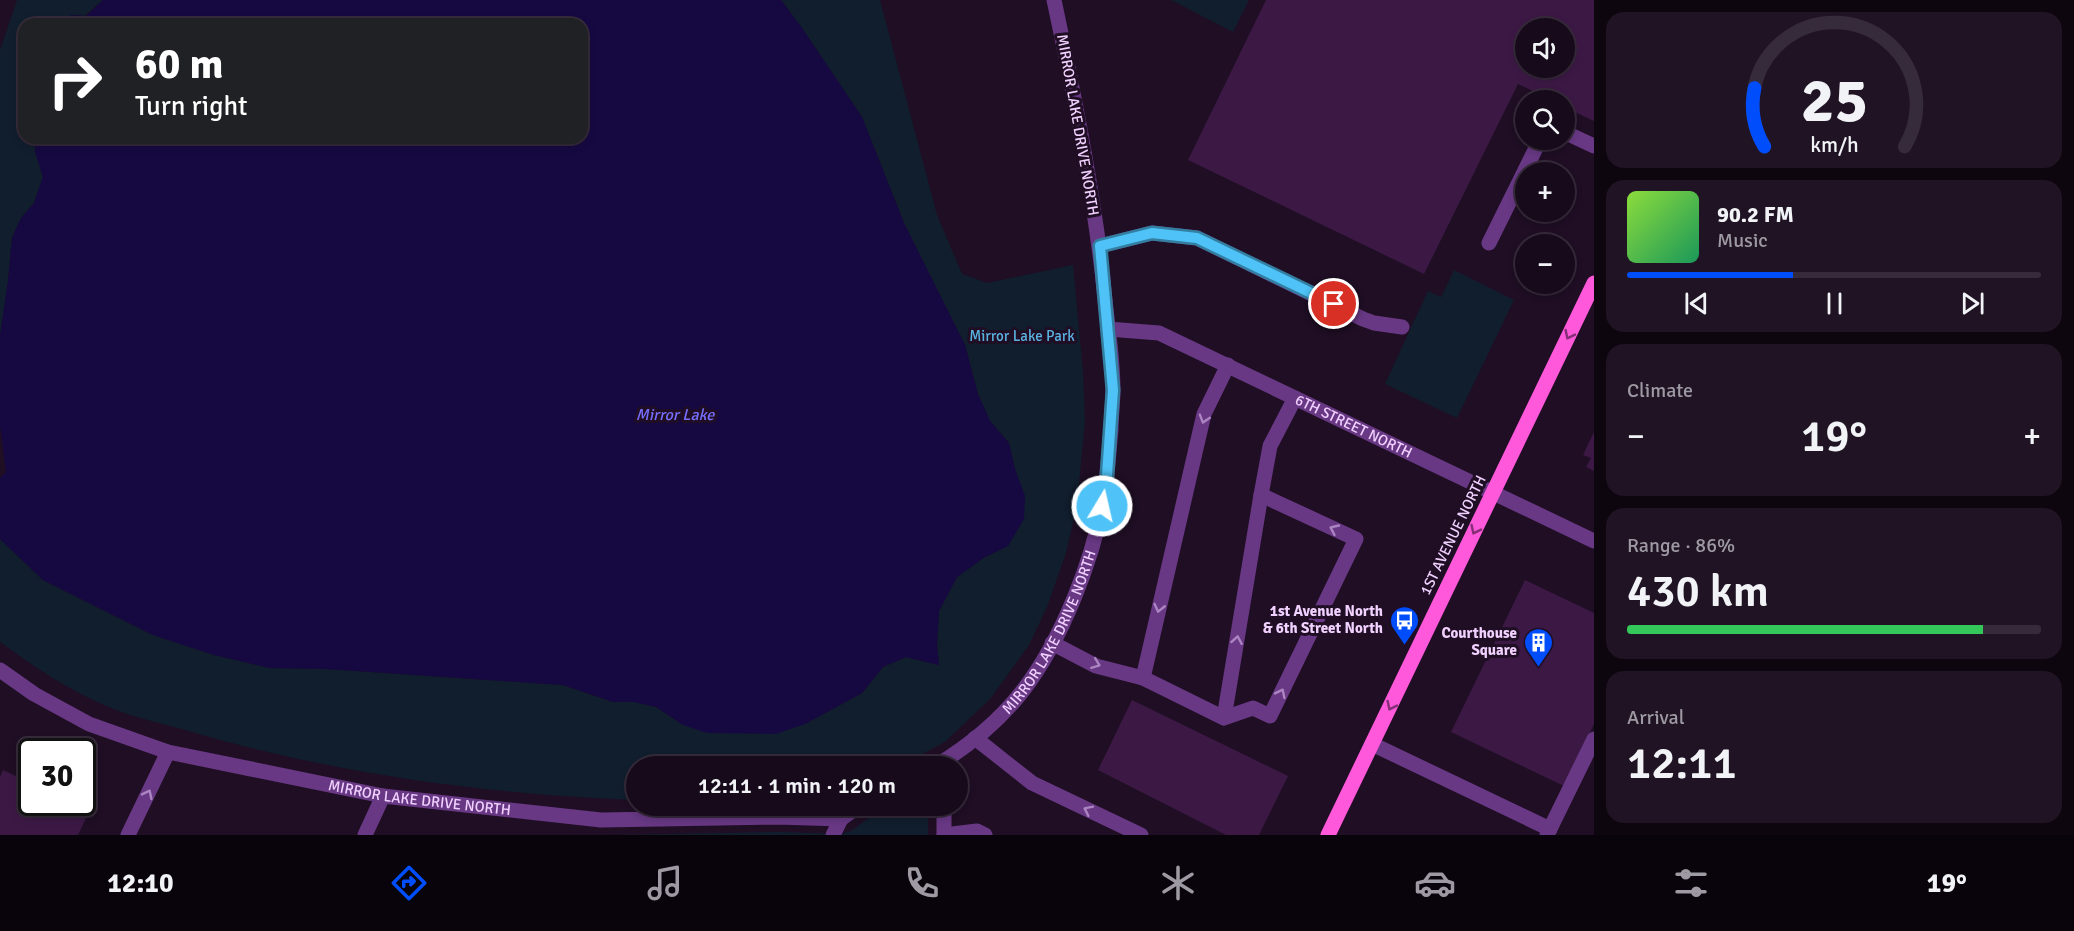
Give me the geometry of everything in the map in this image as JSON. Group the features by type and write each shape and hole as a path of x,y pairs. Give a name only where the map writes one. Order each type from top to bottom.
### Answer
{"main road":[{"name":"1ST AVENUE NORTH","path":"1330,834 1594,282"}],"street":[{"name":"MIRROR LAKE DRIVE NORTH","path":"952,756 1002,715 1037,670 1077,590 1094,540 1106,489 1113,390 1100,246 1070,74 1054,0"},
{"path":"1575,137 1594,146"},
{"path":"1489,243 1535,150"},
{"path":"1100,246 1152,233 1197,238 1363,319 1402,327"},
{"name":"6TH STREET NORTH","path":"1108,329 1159,333 1594,541"},
{"path":"1143,678 1204,414 1228,365"},
{"path":"1224,718 1270,446 1295,398"},
{"path":"1052,643 1096,666 1143,678 1224,718 1253,708 1270,716 1356,538 1261,495"},
{"name":"MIRROR LAKE DRIVE NORTH","path":"0,670 34,694 89,724 168,752 383,796 601,820 778,817 841,819"},
{"path":"975,738 1032,783 1141,835"},
{"path":"1372,744 1549,832 1594,739"},
{"path":"128,835 168,752"},
{"path":"365,835 383,796"},
{"path":"833,835 841,819 845,816"},
{"path":"944,816 944,835 977,831 985,835"},
{"path":"594,835 601,820"}],"green space":[{"path":"17,0 103,0 85,16 18,18 18,144 36,144 35,151 43,177 34,203 21,218 12,238 0,336 0,50"},
{"name":"Mirror Lake Park","path":"781,0 880,0 937,215 962,274 987,283 1073,265 1085,421 1077,505 1066,553 1047,607 1029,645 990,699 945,742 919,756 626,756 626,799 524,793 412,780 301,760 129,714 95,701 66,686 0,642 0,539 43,580 153,635 214,655 270,668 327,669 563,685 613,702 634,702 656,707 683,725 805,724 862,693 883,667 906,657 939,665 937,644 939,611 957,577 985,557 1008,546 1015,469 1009,443 990,421 978,394 965,345 904,223 862,117"},
{"path":"1171,0 1249,0 1233,32"},
{"path":"1454,270 1514,300 1457,418 1385,384 1428,291 1441,297"},
{"path":"872,816 928,816 928,835 612,835 780,832 841,834 851,831"}],"water":[{"name":"Mirror Lake","path":"103,0 781,0 862,117 904,223 965,345 978,394 990,421 1009,443 1025,496 1024,519 1008,546 985,557 957,577 939,611 937,644 939,665 906,657 883,667 862,693 805,724 776,734 707,733 683,725 656,707 634,702 613,702 563,685 327,669 270,668 214,655 153,635 43,580 0,539 0,478 6,472 0,425 0,336 12,238 21,218 34,203 43,177 35,151 36,144 588,144 588,18 69,18 71,15 86,16"}],"building":[{"path":"1266,0 1594,0 1594,121 1575,112 1575,90 1531,90 1518,84 1424,274 1188,160"},
{"path":"1594,432 1594,471 1586,467 1591,458 1583,455"},
{"name":"Courthouse Square","path":"1525,580 1594,613 1594,724 1564,786 1451,732"},
{"path":"1132,700 1288,776 1259,835 1226,835 1098,770"},
{"path":"3,770 18,777 18,816 87,816 78,835 0,835 0,777"}],"place":[{"name":"1st Avenue North & 6th Street North","path":"1404,646"},
{"name":"Courthouse Square","path":"1538,668"}],"route":[{"path":"1102,506 1106,489 1113,390 1100,246 1152,233 1197,238 1334,304"}]}
